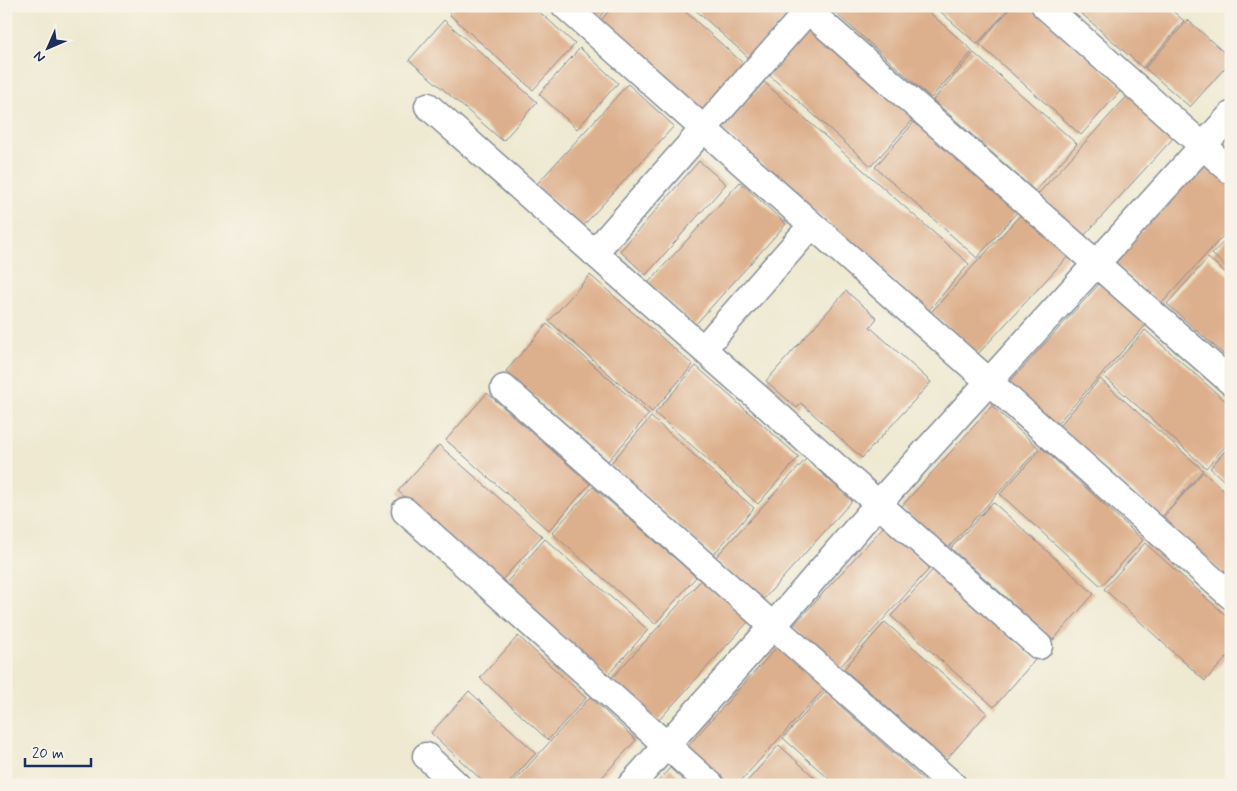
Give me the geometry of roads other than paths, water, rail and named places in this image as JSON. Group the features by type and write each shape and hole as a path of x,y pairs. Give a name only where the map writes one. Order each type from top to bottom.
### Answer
{"street":[{"path":"565,6 1231,596"},
{"path":"1045,6 1231,171"},
{"path":"594,253 808,8 1231,382"},
{"path":"428,106 1039,646"},
{"path":"631,785 773,626 878,504 1204,147 1231,115"},
{"path":"703,349 812,225"},
{"path":"504,388 953,785"},
{"path":"405,511 711,785"},
{"path":"426,756 457,785"}]}
